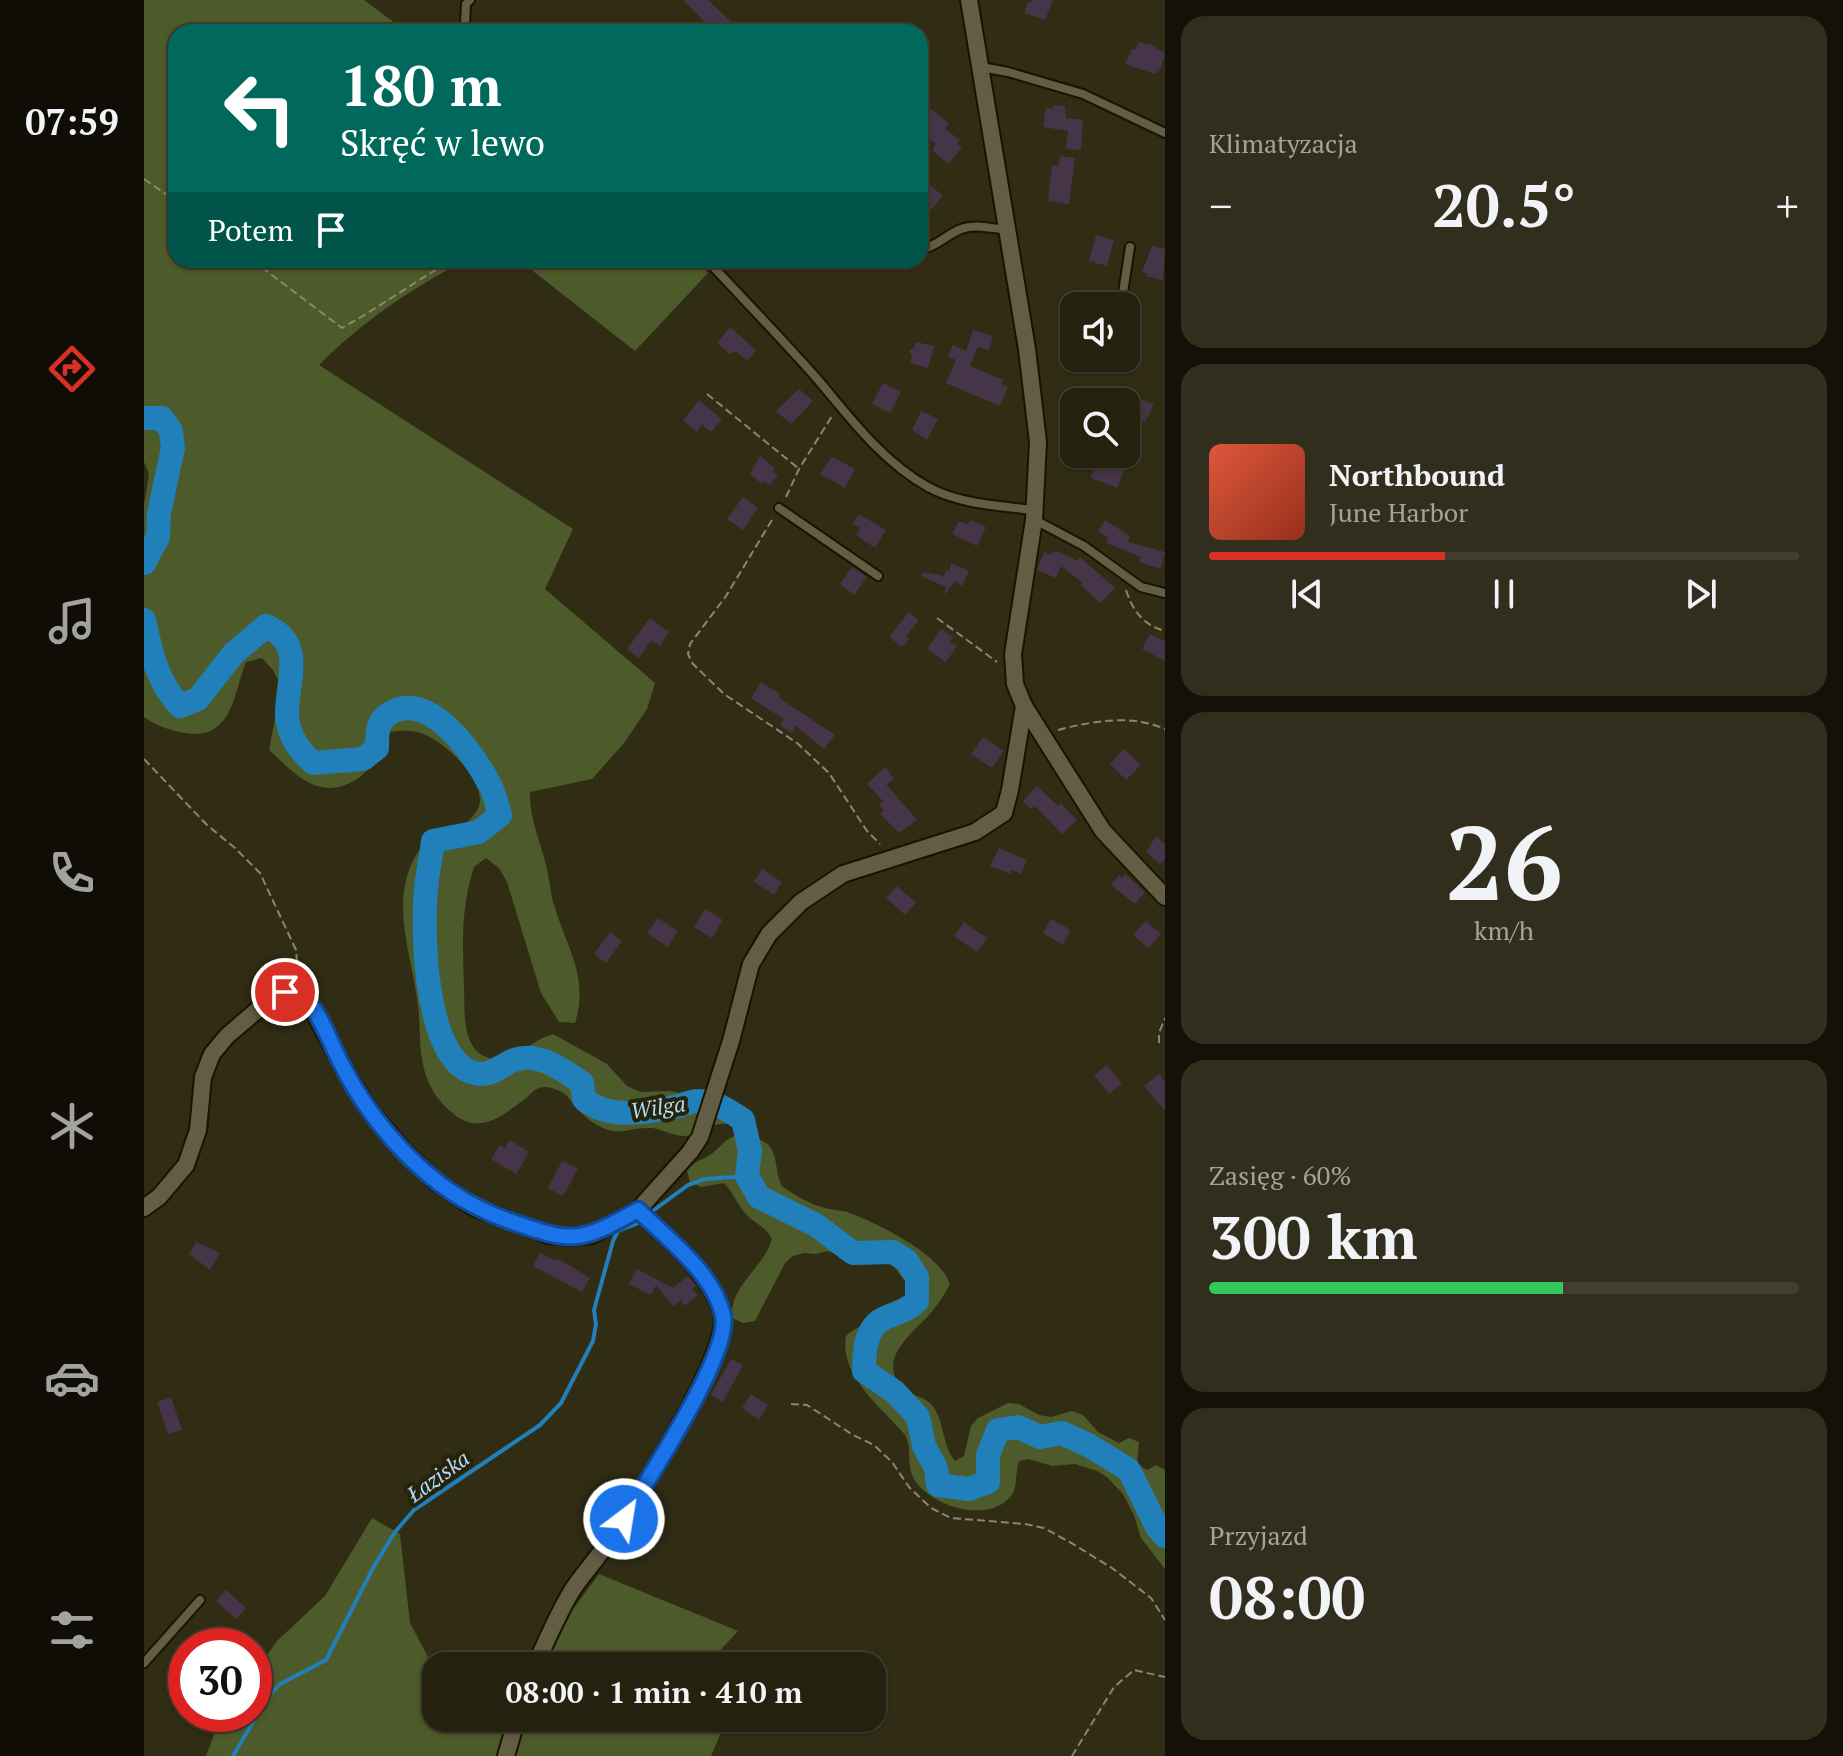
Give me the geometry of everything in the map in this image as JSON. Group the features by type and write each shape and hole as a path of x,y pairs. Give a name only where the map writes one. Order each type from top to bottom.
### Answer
{"street":[{"path":"969,0 1027,349 1038,442 1035,515 1013,654 1014,674 1024,706 1103,831 1165,897"},
{"path":"144,1208 159,1197 186,1165 198,1130 203,1077 212,1054 227,1036 269,1000 285,992 296,992 308,1001 370,1111 436,1182 473,1207 548,1235 571,1237 592,1235 638,1210 700,1137 751,964 769,934 801,902 843,874 975,832 1004,813 1024,706"},
{"path":"541,1652 574,1588 624,1519 691,1404 714,1359 723,1332 723,1316 708,1284 685,1256 638,1210"},
{"path":"506,1756 513,1732"}],"lane":[{"path":"465,24 466,4 470,0"},
{"path":"980,67 1083,94 1165,133"},
{"path":"928,248 961,229 979,226 1007,230"},
{"path":"1123,292 1130,247"},
{"path":"714,268 820,382 854,425 912,476 929,487 1035,515 1141,587 1165,593"},
{"path":"779,508 878,576"},
{"path":"144,1663 200,1600"}],"path":[{"path":"144,179 168,196"},
{"path":"263,268 342,328 379,308 438,268"},
{"path":"707,394 799,469"},
{"path":"839,407 799,469 793,485 726,596 690,644 688,654 693,664 724,694 797,743 829,773 867,831 897,858"},
{"path":"1126,577 1126,591 1137,614 1155,628 1165,631"},
{"path":"937,618 1014,674"},
{"path":"1041,734 1096,720 1152,723 1165,729"},
{"path":"144,759 207,825 260,873 296,950 299,970 296,992"},
{"path":"1159,1043 1165,1018"},
{"path":"791,1404 807,1405 874,1445 931,1508 951,1518 1044,1528 1112,1568 1151,1598 1165,1620"},
{"path":"1072,1756 1114,1687 1134,1670 1165,1677"}],"green space":[{"path":"144,0 364,0 396,24 168,24 168,268 451,268 389,306 319,365 573,529 545,589 655,683 647,709 624,743 592,779 530,792 533,820 553,903 578,978 579,1007 575,1023 559,1022 541,993 507,882 499,868 486,858 474,867 464,913 467,1033 477,1051 485,1057 497,1059 512,1056 553,1034 607,1064 627,1086 640,1092 670,1091 699,1097 736,1120 685,1136 650,1128 609,1130 587,1118 562,1092 545,1087 535,1090 509,1111 483,1123 466,1121 442,1104 429,1084 424,1069 418,1006 405,934 403,898 412,863 422,847 434,837 458,830 476,812 480,801 474,780 458,759 438,742 418,732 399,731 388,732 366,771 351,783 333,788 303,779 269,750 281,686 262,658 246,662 228,713 212,730 200,734 184,733 144,717 144,505 149,474 144,462"},
{"path":"529,268 703,268 708,273 635,351"},
{"path":"739,1135 769,1145 781,1185 791,1192 813,1204 850,1213 892,1232 922,1251 944,1273 950,1284 936,1307 902,1345 893,1364 901,1386 932,1405 955,1461 964,1456 971,1426 978,1418 1008,1403 1019,1404 1039,1415 1051,1417 1072,1411 1083,1415 1098,1432 1119,1443 1129,1438 1139,1442 1137,1464 1147,1470 1156,1465 1165,1470 1165,1569 1141,1538 1123,1494 1097,1471 1075,1464 1052,1466 1029,1459 1019,1461 1011,1496 1001,1505 988,1509 974,1510 946,1504 922,1489 912,1474 905,1435 860,1384 845,1349 846,1336 853,1330 906,1309 913,1303 913,1292 892,1264 882,1258 859,1255 849,1258 827,1251 793,1256 785,1263 755,1321 743,1323 732,1318 736,1296 772,1239 745,1212 724,1183 701,1187 690,1182 687,1171 726,1141"},
{"path":"372,1518 400,1534 410,1623 425,1652 422,1652 422,1732 505,1732 499,1756 206,1756 215,1732 272,1732 272,1648 325,1596"},
{"path":"599,1574 738,1631 719,1652 552,1652 573,1609"},
{"path":"521,1732 721,1732 711,1756 513,1756"}],"building":[{"path":"683,0 708,0 731,22 707,24"},
{"path":"1032,0 1053,0 1045,20 1024,13"},
{"path":"1139,42 1148,43 1165,53 1160,70 1155,74 1125,64"},
{"path":"1054,105 1065,106 1066,118 1083,120 1081,150 1066,149 1068,131 1043,127 1046,108 1053,109"},
{"path":"928,107 949,123 945,128 960,141 957,143 962,147 948,164 932,150 936,144 928,138"},
{"path":"1060,156 1075,158 1069,204 1048,201 1052,165 1058,166"},
{"path":"928,183 943,196 928,213"},
{"path":"1096,235 1114,240 1107,266 1089,261"},
{"path":"1152,246 1165,249 1163,280 1142,272"},
{"path":"730,327 756,350 747,361 736,351 730,354 717,343"},
{"path":"973,330 993,336 989,350 978,347 970,366 1003,380 1001,384 1008,387 1000,406 946,383 956,360 948,357 953,345 966,351"},
{"path":"916,342 934,346 928,368 910,363 912,356 909,351"},
{"path":"883,383 901,392 890,413 872,404"},
{"path":"799,389 813,401 791,424 776,411"},
{"path":"1140,399 1154,404 1145,422 1140,420"},
{"path":"699,400 722,419 711,432 702,425 697,432 683,420"},
{"path":"921,411 938,419 927,440 912,430"},
{"path":"760,456 775,468 773,471 778,475 770,485 764,481 762,484 750,474"},
{"path":"832,457 855,469 845,488 820,474"},
{"path":"1095,468 1124,470 1117,488 1091,478"},
{"path":"743,497 758,508 743,530 727,519"},
{"path":"859,514 886,530 875,548 856,535 860,528 853,524"},
{"path":"970,520 986,527 977,546 952,534 959,521 968,525"},
{"path":"1105,520 1130,536 1128,542 1165,552 1161,569 1139,562 1141,557 1106,543 1108,537 1098,531"},
{"path":"1044,552 1051,555 1059,552 1077,561 1080,557 1115,588 1100,603 1081,585 1083,583 1061,566 1056,578 1037,570"},
{"path":"951,563 969,571 962,586 955,581 943,596 946,587 921,576 923,572 944,576 946,570 949,572"},
{"path":"852,567 867,577 854,595 840,584"},
{"path":"909,612 919,620 906,636 909,639 902,647 889,637"},
{"path":"650,618 669,632 660,646 650,642 639,658 627,649"},
{"path":"941,629 953,637 950,642 957,646 946,662 927,649"},
{"path":"1150,634 1165,641 1165,661 1142,649"},
{"path":"761,682 835,735 824,749 796,726 791,733 780,725 784,719 751,698"},
{"path":"983,737 1004,751 992,768 971,754"},
{"path":"1124,749 1141,765 1126,780 1110,764"},
{"path":"885,767 894,779 886,784 917,820 899,833 880,814 884,811 879,805 883,801 867,784"},
{"path":"1037,786 1058,806 1061,803 1077,820 1062,834 1035,806 1031,809 1023,801"},
{"path":"1156,836 1165,844 1165,859 1160,864 1146,852"},
{"path":"999,848 1027,860 1021,874 1012,870 1010,874 990,866"},
{"path":"762,869 782,882 774,895 754,882"},
{"path":"1125,874 1145,892 1135,904 1111,885 1119,875 1122,878"},
{"path":"897,886 916,903 905,915 886,898"},
{"path":"705,909 723,920 712,938 694,927"},
{"path":"658,918 678,931 668,947 647,933"},
{"path":"1051,919 1071,930 1063,945 1043,933"},
{"path":"1146,921 1161,934 1148,948 1133,935"},
{"path":"964,922 987,938 977,952 954,936"},
{"path":"610,932 622,941 606,963 594,954"},
{"path":"1107,1065 1122,1084 1109,1094 1094,1075"},
{"path":"1159,1074 1165,1082 1165,1111 1144,1086"},
{"path":"510,1140 529,1152 516,1174 491,1159 500,1145 505,1148"},
{"path":"562,1161 578,1169 563,1196 548,1188"},
{"path":"196,1242 220,1253 210,1270 189,1254"},
{"path":"540,1253 556,1261 557,1258 590,1278 582,1292 533,1266"},
{"path":"637,1269 673,1288 688,1276 696,1286 692,1289 698,1295 685,1306 681,1300 673,1306 656,1285 651,1295 629,1284"},
{"path":"731,1359 743,1365 723,1402 711,1395"},
{"path":"751,1394 768,1405 759,1420 742,1408"},
{"path":"171,1397 182,1430 168,1434 157,1402"},
{"path":"226,1590 246,1608 236,1619 216,1601"}],"waterway":[{"name":"Wilga","path":"144,418 162,418 171,431 173,448 159,513 158,537 144,563"},
{"name":"Wilga","path":"144,620 160,677 180,706 198,699 233,654 266,626 279,633 286,642 292,664 287,702 290,729 299,748 314,763 363,759 377,748 381,722 394,711 409,708 423,711 451,730 483,773 500,815 479,832 433,841 428,872 425,935 430,996 447,1049 461,1066 485,1074 514,1060 532,1058 550,1063 582,1083 584,1099 604,1110 639,1112 704,1101 722,1107 743,1120 750,1151 747,1176 759,1197 816,1225 853,1253 893,1252 907,1261 917,1277 917,1301 872,1328 865,1349 864,1371 895,1392 918,1417 924,1446 936,1468 938,1485 969,1489 988,1482 988,1455 998,1430 1018,1427 1040,1437 1062,1433 1129,1470 1157,1527 1165,1536"},
{"name":"Łaziska","path":"654,1210 688,1185 705,1179 747,1176"},
{"name":"Łaziska","path":"233,1756 267,1698 280,1684 326,1660 373,1568 395,1532 414,1510 540,1425 561,1403 593,1341 596,1324 594,1310 613,1241 618,1231 641,1222"}],"route":[{"path":"285,992 296,992 308,1001 370,1111 436,1182 473,1207 548,1235 592,1235 638,1210 685,1256 714,1293 723,1316 723,1332 714,1359 624,1519"}]}
